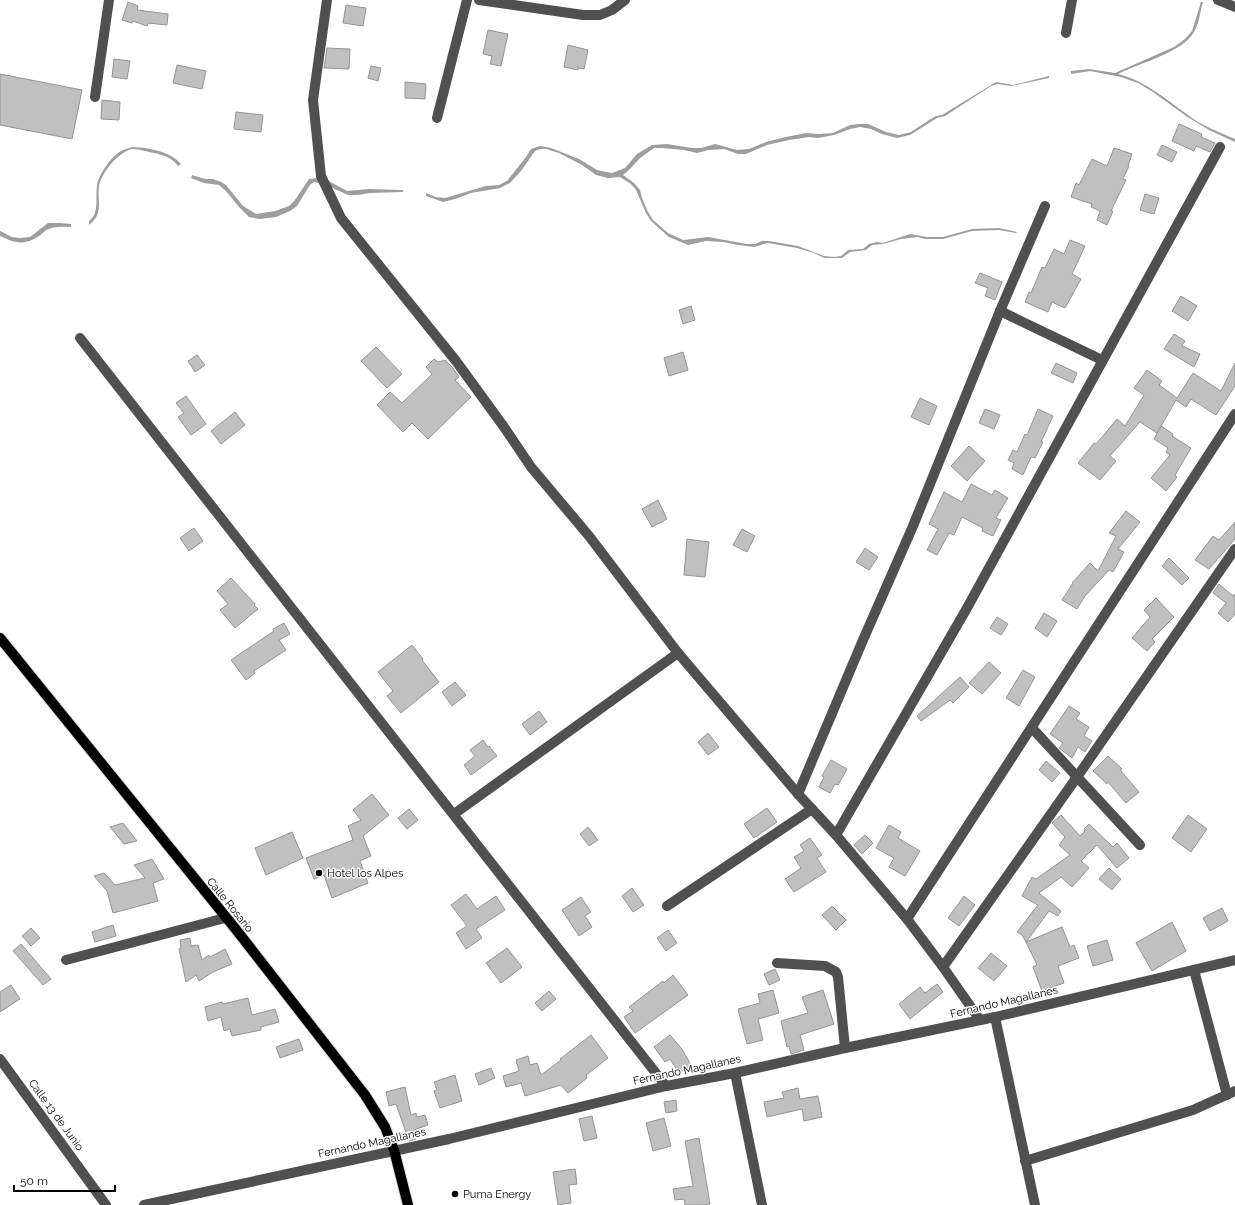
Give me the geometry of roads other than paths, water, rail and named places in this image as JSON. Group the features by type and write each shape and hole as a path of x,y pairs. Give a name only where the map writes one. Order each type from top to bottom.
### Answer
{"main road":[{"name":"Calle Rosario","path":"0,638 365,1095 385,1127 394,1150 408,1205"}],"street":[{"path":"95,97 109,0"},
{"path":"327,0 313,100 321,176 341,218 447,349 504,427 531,467 589,536 678,653 907,919 980,1020"},
{"path":"437,118 467,0"},
{"path":"479,0 583,15 600,15 612,10 623,0"},
{"path":"1066,33 1072,0"},
{"path":"1218,0 1235,7"},
{"path":"836,835 967,608 1220,147"},
{"path":"798,794 862,640 913,526 1000,311 1045,206"},
{"path":"1000,311 1102,360"},
{"path":"80,338 666,1086"},
{"path":"907,919 1235,414"},
{"path":"943,967 1235,549"},
{"path":"454,814 678,653"},
{"path":"1032,728 1140,846"},
{"path":"667,906 812,809"},
{"path":"66,960 225,918"},
{"name":"Fernando Magallanes","path":"144,1205 449,1139 666,1086 735,1073 845,1048 995,1017 1235,960"},
{"path":"778,963 825,966 836,972 838,977 845,1048"},
{"path":"1026,1161 1193,1110 1231,1093 1194,970"},
{"path":"995,1017 1035,1205"},
{"name":"Calle 13 de Junio","path":"0,1059 106,1205"},
{"path":"735,1073 762,1205"}],"place":[{"name":"Hotel los Alpes","path":"319,873"},
{"name":"Puma Energy","path":"455,1194"}]}
